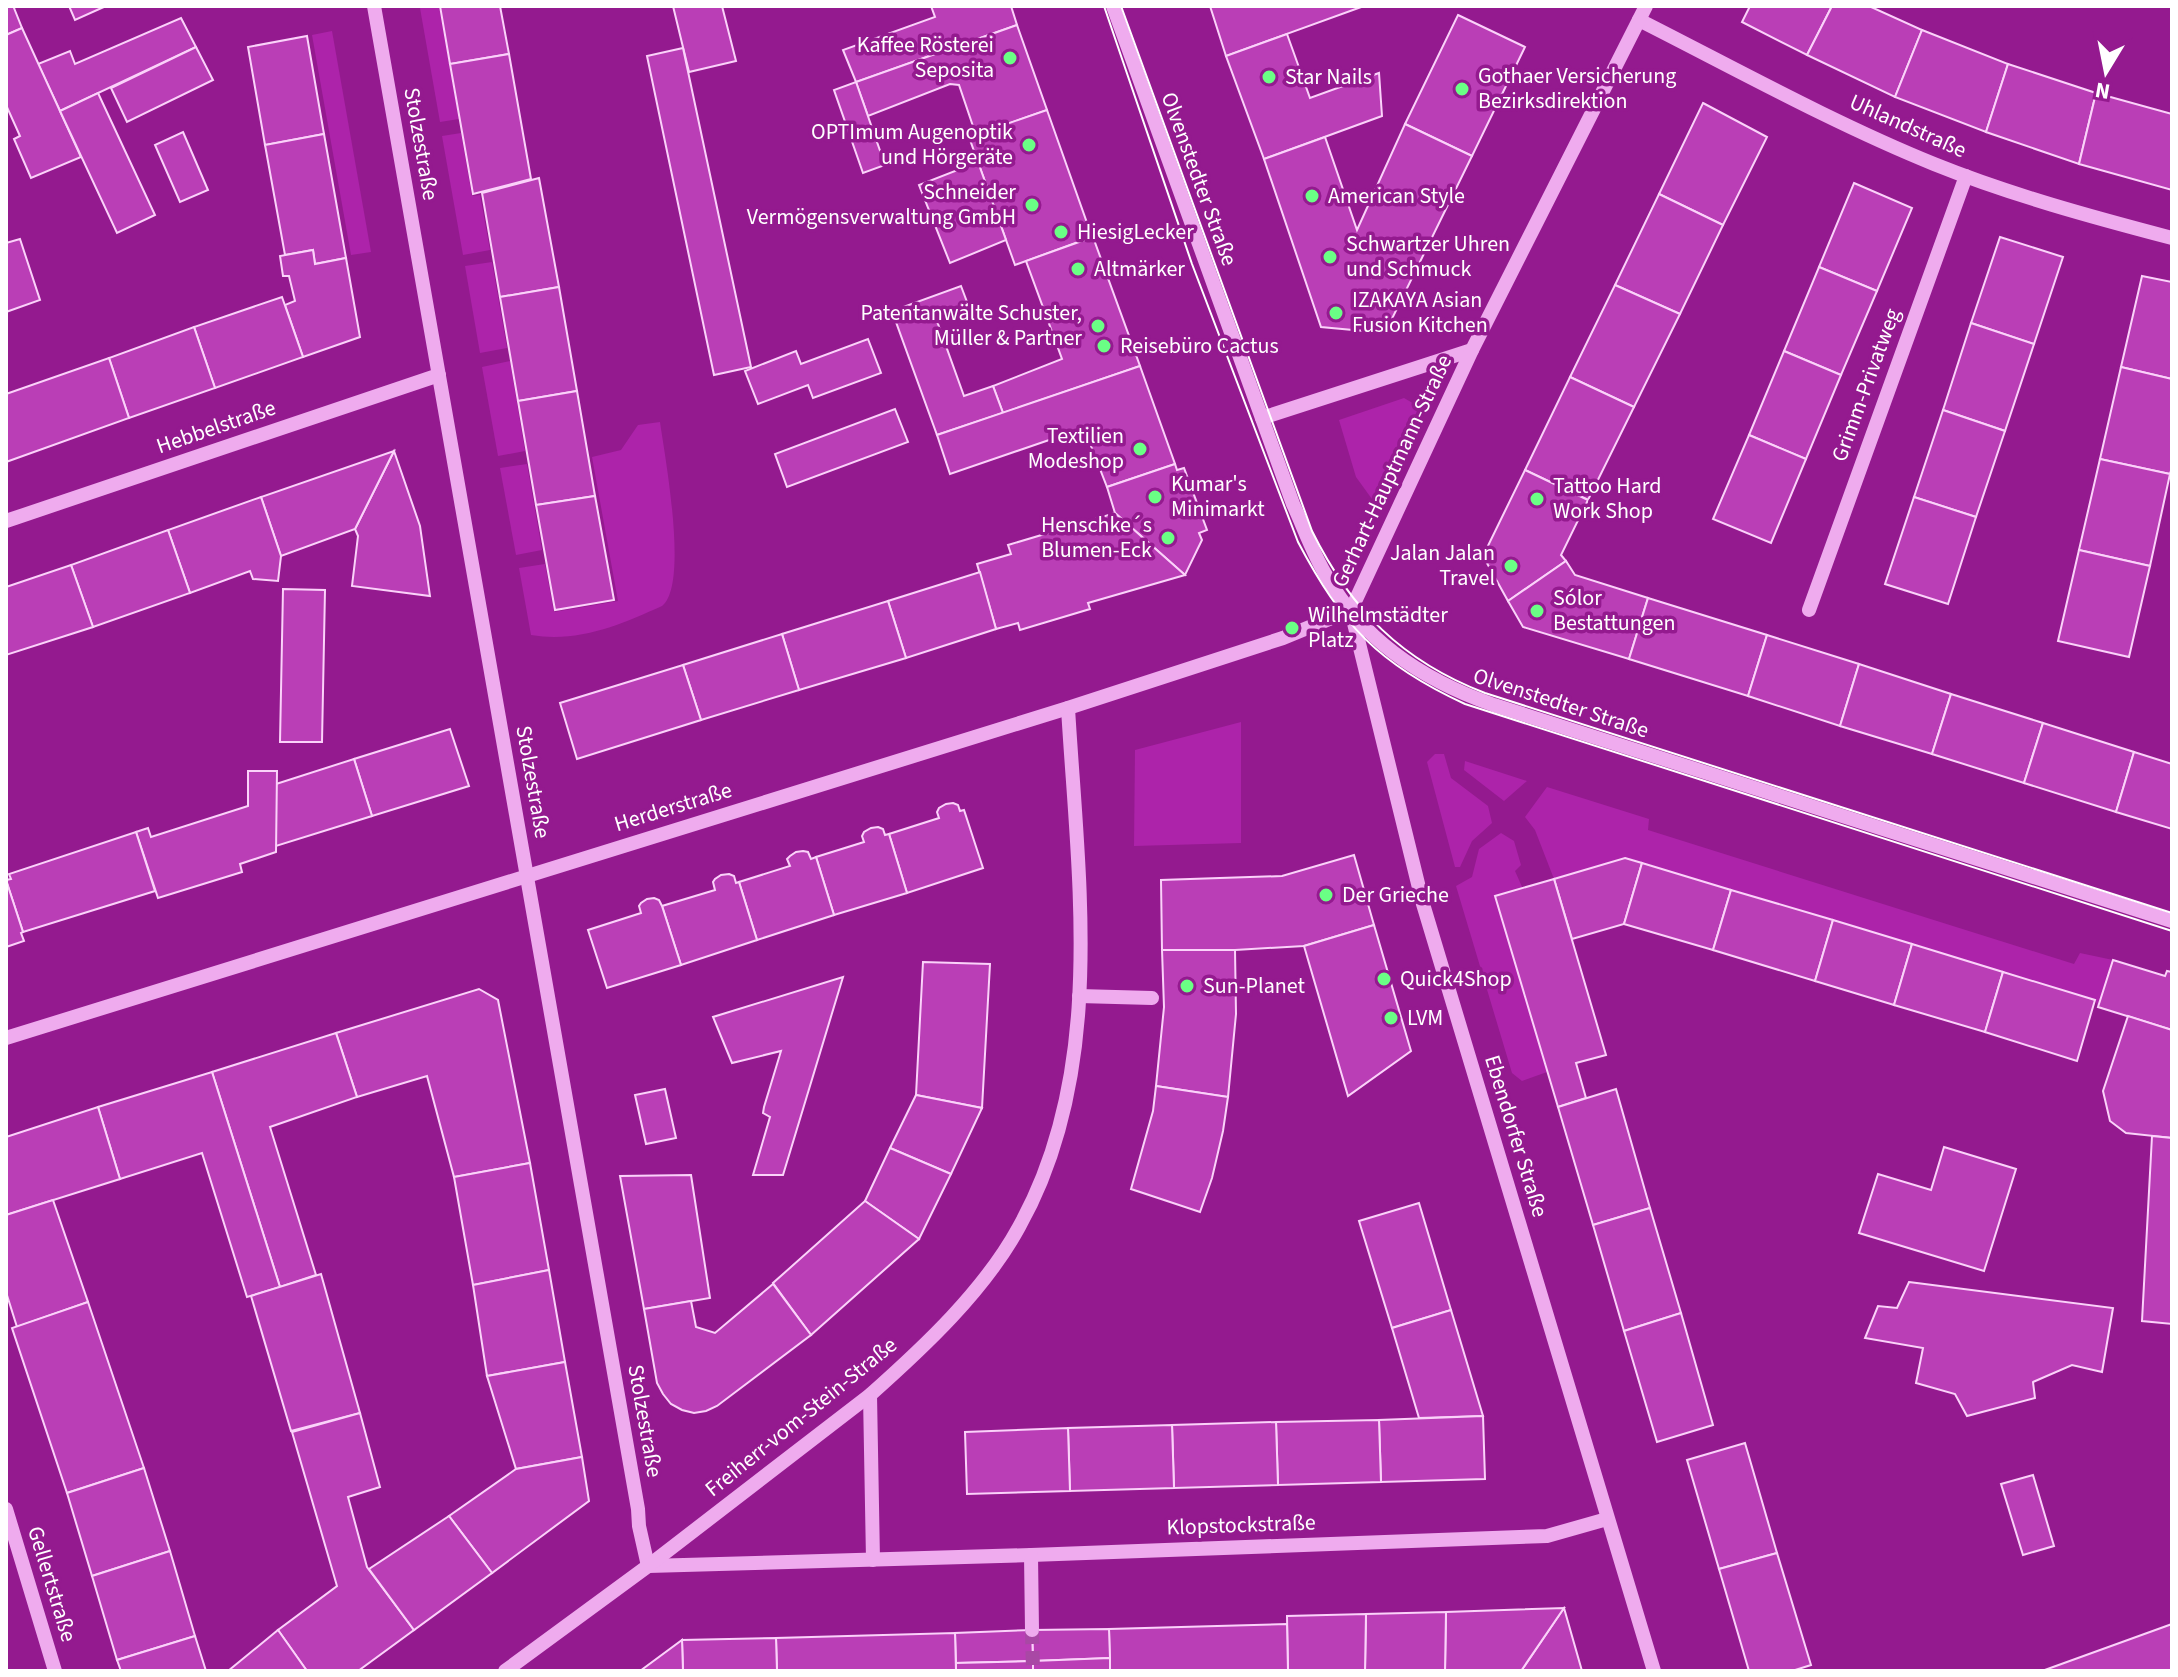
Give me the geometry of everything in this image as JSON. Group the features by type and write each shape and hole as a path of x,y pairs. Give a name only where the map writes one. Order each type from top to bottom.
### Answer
{"street":[{"name":"Stolzestraße","path":"374,6 648,1566"},
{"name":"Olvenstedter Straße","path":"1113,6 1293,504 1334,588 1371,633 1406,664 1434,681 1471,697 1599,740 1817,806 2172,921"},
{"name":"Gerhart-Hauptmann-Straße","path":"1351,610 1472,350 1646,6"},
{"name":"Uhlandstraße","path":"1639,20 1843,122 1933,163 2098,218 2172,238"},
{"name":"Grimm-Privatweg","path":"1809,610 1966,176"},
{"name":"Gerhart-Hauptmann-Straße","path":"1262,418 1472,350"},
{"name":"Hebbelstraße","path":"6,521 439,375"},
{"name":"Herderstraße","path":"6,1038 1068,708 1283,638 1351,610"},
{"name":"Ebendorfer Straße","path":"1351,610 1423,904 1654,1671"},
{"name":"Freiherr-vom-Stein-Straße","path":"505,1671 648,1566 870,1395 904,1365 973,1292 1018,1229 1042,1180 1064,1110 1079,996 1078,881 1068,708"},
{"path":"1079,996 1152,998"},
{"path":"870,1395 873,1560"},
{"name":"Gellertstraße","path":"6,1509 55,1671"},
{"name":"Klopstockstraße","path":"648,1566 1547,1536 1607,1519"},
{"path":"1031,1555 1032,1630"}],"shaded area":[{"path":"439,6 459,119 440,122 420,8"},
{"path":"332,31 371,252 351,255 312,35"},
{"path":"461,133 472,196 480,195 490,250 463,255 442,136"},
{"path":"492,262 507,348 480,353 465,266"},
{"path":"510,361 525,451 498,456 482,367"},
{"path":"1404,398 1416,405 1419,427 1377,506 1356,477 1339,420"},
{"path":"660,422 675,548 670,594 662,606 598,631 565,637 531,635 519,568 545,564 554,612 618,601 592,457 621,450 638,425"},
{"path":"527,464 542,550 516,555 500,468"},
{"path":"1241,722 1241,843 1134,846 1135,750"},
{"path":"1435,754 1444,754 1451,778 1488,806 1492,823 1472,841 1460,867 1455,867 1427,762"},
{"path":"1465,761 1527,781 1504,801 1464,770"},
{"path":"1547,787 1649,819 1648,830 2074,964 2080,953 2113,960 2098,1007 2095,1000 1625,858 1554,879 1535,830 1525,817"},
{"path":"1501,833 1514,841 1521,865 1515,871 1523,889 1495,897 1547,1072 1522,1081 1512,1073 1456,886 1472,877 1479,849"}],"building":[{"path":"6,6 17,6 14,8 22,28 6,35"},
{"path":"69,6 106,6 75,20"},
{"path":"440,6 500,6 509,54 450,64"},
{"path":"673,6 722,6 736,61 689,72"},
{"path":"931,6 1011,6 1017,25 856,82 843,50 935,17"},
{"path":"1210,6 1364,6 1226,56"},
{"path":"1750,6 1832,6 1807,55 1742,22"},
{"path":"1832,6 1869,6 1922,30 1895,97 1807,55"},
{"path":"1458,15 1525,47 1472,156 1405,124"},
{"path":"181,18 196,47 60,111 38,64 70,51 75,64"},
{"path":"1017,25 1047,110 976,135 959,85 950,84 868,116 856,82"},
{"path":"22,28 81,157 31,178 14,139 20,136 6,105 6,35"},
{"path":"1922,30 2008,64 1986,132 1895,97"},
{"path":"1287,34 1310,98 1379,73 1382,116 1264,159 1226,56"},
{"path":"307,36 324,134 265,145 248,47"},
{"path":"196,47 213,80 127,122 111,88"},
{"path":"683,48 751,367 714,375 647,56"},
{"path":"509,54 531,179 473,194 450,64"},
{"path":"2008,64 2096,93 2079,164 1986,132"},
{"path":"856,82 885,165 863,173 834,90"},
{"path":"98,93 155,215 117,233 60,111"},
{"path":"2096,93 2172,114 2172,190 2079,164"},
{"path":"1703,103 1767,137 1723,225 1659,194"},
{"path":"1047,110 1092,237 1015,265 969,137"},
{"path":"1405,124 1472,156 1385,333 1321,327 1264,159 1325,137 1357,230"},
{"path":"183,132 208,190 180,202 155,145"},
{"path":"324,134 346,258 315,264 313,250 285,255 265,145"},
{"path":"978,162 1006,240 950,263 919,185"},
{"path":"539,178 559,287 500,297 482,193"},
{"path":"1854,183 1912,208 1877,291 1819,267"},
{"path":"1659,194 1723,225 1680,314 1615,285"},
{"path":"1093,237 1140,366 1003,413 993,386 1062,359 1026,261"},
{"path":"2000,237 2063,257 2034,344 1971,323"},
{"path":"20,239 40,300 6,312 6,243"},
{"path":"313,250 315,264 346,258 360,337 303,357 285,305 295,301 289,276 283,276 280,256"},
{"path":"1819,267 1877,291 1841,375 1784,351"},
{"path":"2142,276 2172,282 2172,379 2121,367"},
{"path":"1615,285 1680,314 1634,407 1570,377"},
{"path":"961,286 970,310 937,321 964,396 993,386 1003,413 937,435 892,311"},
{"path":"559,287 577,391 518,401 500,297"},
{"path":"282,297 303,357 215,388 194,327"},
{"path":"1971,323 2034,344 2005,431 1943,410"},
{"path":"194,327 215,388 129,418 109,358"},
{"path":"868,339 881,373 813,398 808,385 758,404 745,371 796,351 801,364"},
{"path":"1784,351 1841,375 1806,459 1749,435"},
{"path":"109,358 129,418 6,462 6,394"},
{"path":"1140,366 1175,464 1107,487 1084,428 950,474 937,435"},
{"path":"2121,367 2172,379 2170,474 2100,459"},
{"path":"1570,377 1634,407 1588,500 1525,470"},
{"path":"577,391 595,496 536,505 518,401"},
{"path":"895,409 908,442 787,487 775,454"},
{"path":"1943,410 2005,431 1976,517 1914,497"},
{"path":"1749,435 1806,459 1771,543 1713,519"},
{"path":"394,451 420,526 430,596 352,586 358,536 355,529"},
{"path":"394,451 355,529 281,556 261,497"},
{"path":"2100,459 2170,474 2150,566 2079,550"},
{"path":"1175,464 1177,470 1184,468 1207,530 1199,533 1202,540 1185,575 1115,513 1107,487"},
{"path":"1525,470 1588,500 1561,555 1566,561 1508,601 1483,556"},
{"path":"595,496 614,600 555,610 536,505"},
{"path":"261,497 281,556 278,581 253,579 250,571 190,593 168,530"},
{"path":"1914,497 1976,517 1948,604 1885,584"},
{"path":"1115,513 1185,575 1088,603 1090,609 1020,630 1018,623 996,629 977,564 1011,554 1008,545"},
{"path":"168,530 190,593 93,627 71,565"},
{"path":"2079,550 2150,566 2129,657 2058,641"},
{"path":"1566,561 1575,575 1648,598 1629,659 1523,627 1508,601"},
{"path":"71,565 93,627 6,655 6,587"},
{"path":"980,572 996,629 906,658 888,601"},
{"path":"283,589 325,590 322,742 280,742"},
{"path":"1648,598 1767,635 1748,696 1629,659"},
{"path":"888,601 906,658 799,690 782,634"},
{"path":"782,634 799,690 701,720 683,665"},
{"path":"1767,635 1859,664 1840,726 1748,696"},
{"path":"1859,664 1951,694 1932,754 1840,726"},
{"path":"683,665 701,720 577,759 560,703"},
{"path":"1951,694 2043,723 2024,783 1932,754"},
{"path":"2043,723 2134,752 2116,812 2024,783"},
{"path":"450,729 469,786 372,816 354,759"},
{"path":"2134,752 2172,764 2172,829 2116,812"},
{"path":"354,759 372,816 276,846 276,784"},
{"path":"248,771 277,771 276,852 240,864 242,872 158,898 136,832 148,828 151,837 248,806"},
{"path":"953,803 958,805 960,811 964,810 983,868 907,893 889,834 939,818 939,808"},
{"path":"878,827 883,829 885,835 889,834 907,893 834,915 816,857 864,842 864,832"},
{"path":"136,832 155,891 23,932 6,880 11,879 9,874"},
{"path":"803,851 808,852 811,859 816,857 834,915 757,940 739,882 790,866 787,859"},
{"path":"1354,855 1374,925 1304,946 1162,950 1161,880 1282,876"},
{"path":"1625,858 1642,863 1624,924 1572,939 1554,879"},
{"path":"1642,863 1731,890 1713,950 1624,924"},
{"path":"729,874 734,876 736,883 739,882 757,940 681,965 662,906 715,890 715,879"},
{"path":"1554,879 1606,1055 1576,1063 1586,1098 1558,1107 1495,896"},
{"path":"6,880 24,941 6,947"},
{"path":"1731,890 1833,920 1815,981 1713,950"},
{"path":"654,898 662,906 681,965 607,988 588,930 641,913 641,903"},
{"path":"1833,920 1912,944 1894,1005 1815,981"},
{"path":"1374,925 1411,1051 1348,1096 1304,946"},
{"path":"1912,944 2003,972 1985,1032 1894,1005"},
{"path":"1162,950 1235,950 1236,1014 1228,1097 1156,1086 1164,1007"},
{"path":"2113,960 2165,976 2167,971 2172,972 2172,1030 2098,1007"},
{"path":"923,962 990,964 982,1108 916,1095"},
{"path":"2003,972 2095,1000 2077,1061 1985,1032"},
{"path":"843,977 783,1175 753,1175 770,1117 763,1113 764,1107 781,1051 732,1063 713,1017"},
{"path":"479,989 498,1000 530,1163 454,1177 427,1076 357,1097 336,1033"},
{"path":"2128,1016 2172,1030 2172,1138 2126,1133 2110,1121 2103,1091"},
{"path":"336,1033 357,1097 270,1127 316,1275 280,1287 212,1072"},
{"path":"212,1072 280,1287 247,1297 202,1153 120,1179 98,1107"},
{"path":"1156,1086 1228,1097 1212,1178 1200,1212 1131,1189 1153,1111"},
{"path":"665,1089 676,1138 646,1144 635,1095"},
{"path":"1616,1089 1650,1208 1593,1225 1558,1107"},
{"path":"916,1095 982,1108 951,1174 890,1148"},
{"path":"98,1107 120,1179 6,1215 6,1137"},
{"path":"2152,1136 2172,1138 2172,1324 2142,1321"},
{"path":"1944,1147 2016,1169 1984,1271 1859,1233 1878,1174 1931,1190"},
{"path":"890,1148 951,1174 919,1239 865,1201"},
{"path":"530,1163 549,1270 473,1285 454,1177"},
{"path":"691,1175 710,1298 644,1309 620,1176"},
{"path":"53,1200 88,1302 17,1327 6,1292 6,1215"},
{"path":"865,1201 919,1239 811,1335 773,1283"},
{"path":"1419,1203 1451,1310 1392,1328 1359,1221"},
{"path":"1650,1208 1681,1313 1624,1331 1593,1225"},
{"path":"549,1270 565,1362 487,1376 473,1285"},
{"path":"321,1274 360,1413 291,1431 251,1296"},
{"path":"1909,1282 2113,1308 2102,1372 2072,1365 2033,1382 2035,1398 1967,1416 1955,1394 1916,1383 1923,1348 1865,1338 1878,1306 1897,1308"},
{"path":"773,1284 811,1335 717,1406 694,1413 671,1404 657,1383 644,1309 691,1301 696,1327 715,1333"},
{"path":"88,1302 144,1468 67,1493 12,1328"},
{"path":"1451,1310 1483,1416 1419,1418 1392,1328"},
{"path":"1681,1313 1713,1425 1657,1442 1624,1331"},
{"path":"565,1362 582,1457 516,1469 487,1376"},
{"path":"360,1413 380,1487 348,1497 367,1567 414,1630 358,1671 307,1671 278,1630 337,1586 292,1432"},
{"path":"1483,1416 1485,1479 1381,1482 1379,1420"},
{"path":"1379,1420 1381,1482 1278,1485 1276,1422"},
{"path":"1276,1422 1278,1485 1174,1488 1172,1425"},
{"path":"1172,1425 1174,1488 1070,1491 1068,1428"},
{"path":"1068,1428 1070,1491 967,1494 965,1432"},
{"path":"1745,1443 1777,1553 1719,1569 1687,1460"},
{"path":"582,1457 589,1501 492,1573 449,1516 516,1469"},
{"path":"144,1468 170,1551 92,1576 67,1493"},
{"path":"2033,1475 2054,1546 2023,1555 2001,1484"},
{"path":"449,1516 492,1573 414,1630 369,1569"},
{"path":"170,1551 195,1636 117,1660 92,1576"},
{"path":"1777,1553 1811,1665 1792,1671 1749,1671 1719,1569"},
{"path":"1564,1608 1582,1671 1521,1671"},
{"path":"1564,1608 1521,1671 1445,1671 1446,1612"},
{"path":"1446,1612 1445,1671 1365,1671 1366,1614"},
{"path":"1366,1614 1365,1671 1288,1671 1287,1616"},
{"path":"1287,1624 1288,1671 1110,1671 1109,1629"},
{"path":"2172,1624 2172,1670 2042,1671"},
{"path":"1109,1629 1110,1658 1033,1661 1032,1630"},
{"path":"278,1630 307,1671 228,1671"},
{"path":"1032,1630 1033,1661 956,1663 955,1633"},
{"path":"955,1633 956,1671 777,1671 776,1638"},
{"path":"195,1636 206,1671 121,1671 117,1660"},
{"path":"776,1638 777,1671 683,1671 682,1640"},
{"path":"682,1640 683,1671 640,1671"},
{"path":"1110,1658 1110,1671 1033,1671 1033,1661"},
{"path":"1033,1661 1033,1671 956,1671 956,1663"}],"tunnel":[{"path":"1032,1630 1033,1671"}],"tram line":[{"path":"1104,6 1192,264 1298,542 1330,597 1365,639 1408,673 1465,704 2172,931"},
{"path":"1121,6 1312,531 1327,559 1362,609 1404,649 1455,680 1485,693 2172,913"}],"place":[{"name":"Kaffee Rösterei Seposita","path":"1010,58"},
{"name":"Star Nails","path":"1269,77"},
{"name":"Gothaer Versicherung Bezirksdirektion","path":"1462,89"},
{"name":"OPTImum Augenoptik und Hörgeräte","path":"1029,145"},
{"name":"American Style","path":"1312,196"},
{"name":"Schneider Vermögensverwaltung GmbH","path":"1032,205"},
{"name":"HiesigLecker","path":"1061,232"},
{"name":"Schwartzer Uhren und Schmuck","path":"1330,257"},
{"name":"Altmärker","path":"1078,269"},
{"name":"IZAKAYA Asian Fusion Kitchen","path":"1336,313"},
{"name":"Patentanwälte Schuster, Müller & Partner","path":"1098,326"},
{"name":"Reisebüro Cactus","path":"1104,346"},
{"name":"Textilien Modeshop","path":"1140,449"},
{"name":"Kumar's Minimarkt","path":"1155,497"},
{"name":"Tattoo Hard Work Shop","path":"1537,499"},
{"name":"Henschke´s Blumen-Eck","path":"1168,538"},
{"name":"Jalan Jalan Travel","path":"1511,566"},
{"name":"Sólor Bestattungen","path":"1537,611"},
{"name":"Wilhelmstädter Platz","path":"1292,628"},
{"name":"Der Grieche","path":"1326,895"},
{"name":"Quick4Shop","path":"1384,979"},
{"name":"Sun-Planet","path":"1187,986"},
{"name":"LVM","path":"1391,1018"}]}
